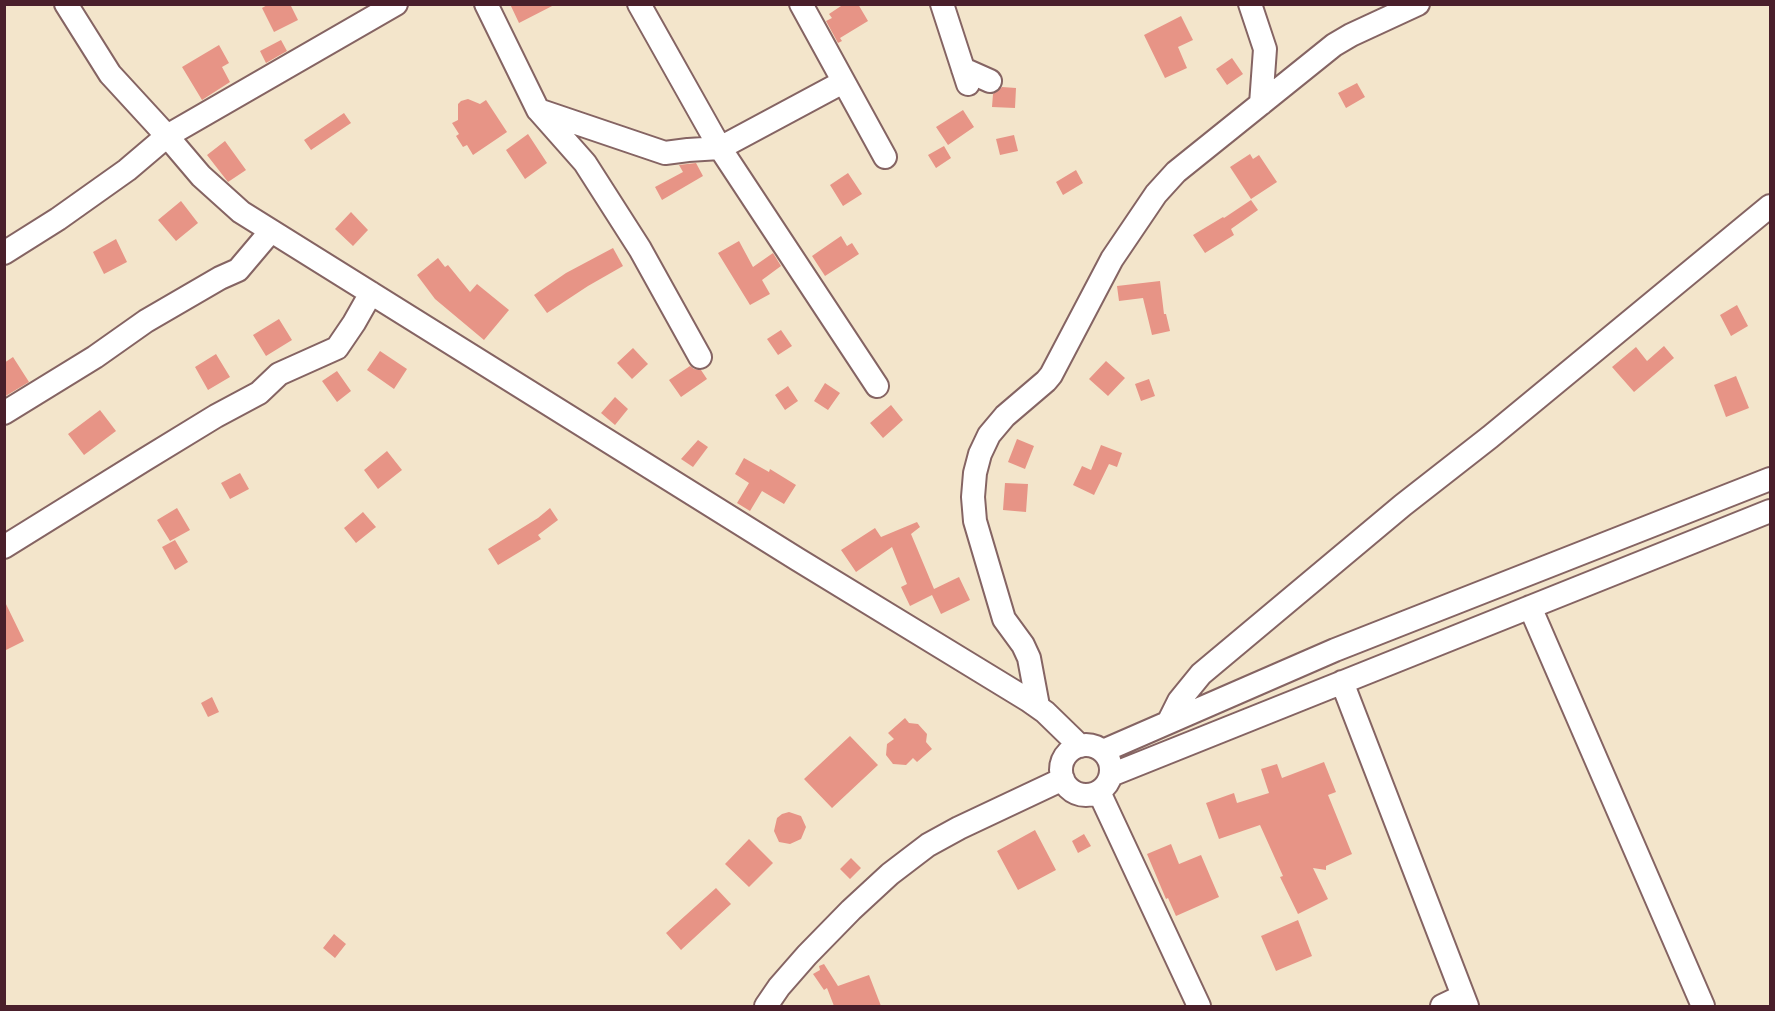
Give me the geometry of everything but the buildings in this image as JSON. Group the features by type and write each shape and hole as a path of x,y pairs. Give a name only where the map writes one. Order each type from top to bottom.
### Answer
{"street":[{"path":"66,4 110,74 201,176 241,212 797,559 1038,706 1080,746"},
{"path":"4,253 58,219 127,170 167,136 396,4"},
{"path":"486,4 538,110 585,163 640,249 700,357"},
{"path":"639,4 720,148 877,386"},
{"path":"801,4 885,157"},
{"path":"942,4 974,78"},
{"path":"1250,4 1265,49 1261,104"},
{"path":"1038,706 1029,658 1023,645 1004,619 975,521 973,497 975,473 988,435 1005,416 1051,375 1112,259 1156,194 1176,172 1342,40 1418,4"},
{"path":"538,110 665,153 720,148 843,82"},
{"path":"1169,721 1179,701 1201,674 1403,505 1490,437 1770,206"},
{"path":"4,413 95,357 147,321 238,270 271,231"},
{"path":"4,547 259,393 279,374 337,348 371,293"},
{"path":"1104,751 1335,650 1770,479"},
{"path":"1199,1006 1105,783 1110,762 1104,751 1088,745 1080,746 1066,755 1062,763 1063,779 1069,788 1078,794 1089,795 1105,783 1342,682 1770,511"},
{"path":"1530,607 1703,1006"},
{"path":"1342,682 1465,1001 1442,1006"},
{"path":"766,1006 800,963 851,910 890,874 920,851 959,828 1063,779"}]}
